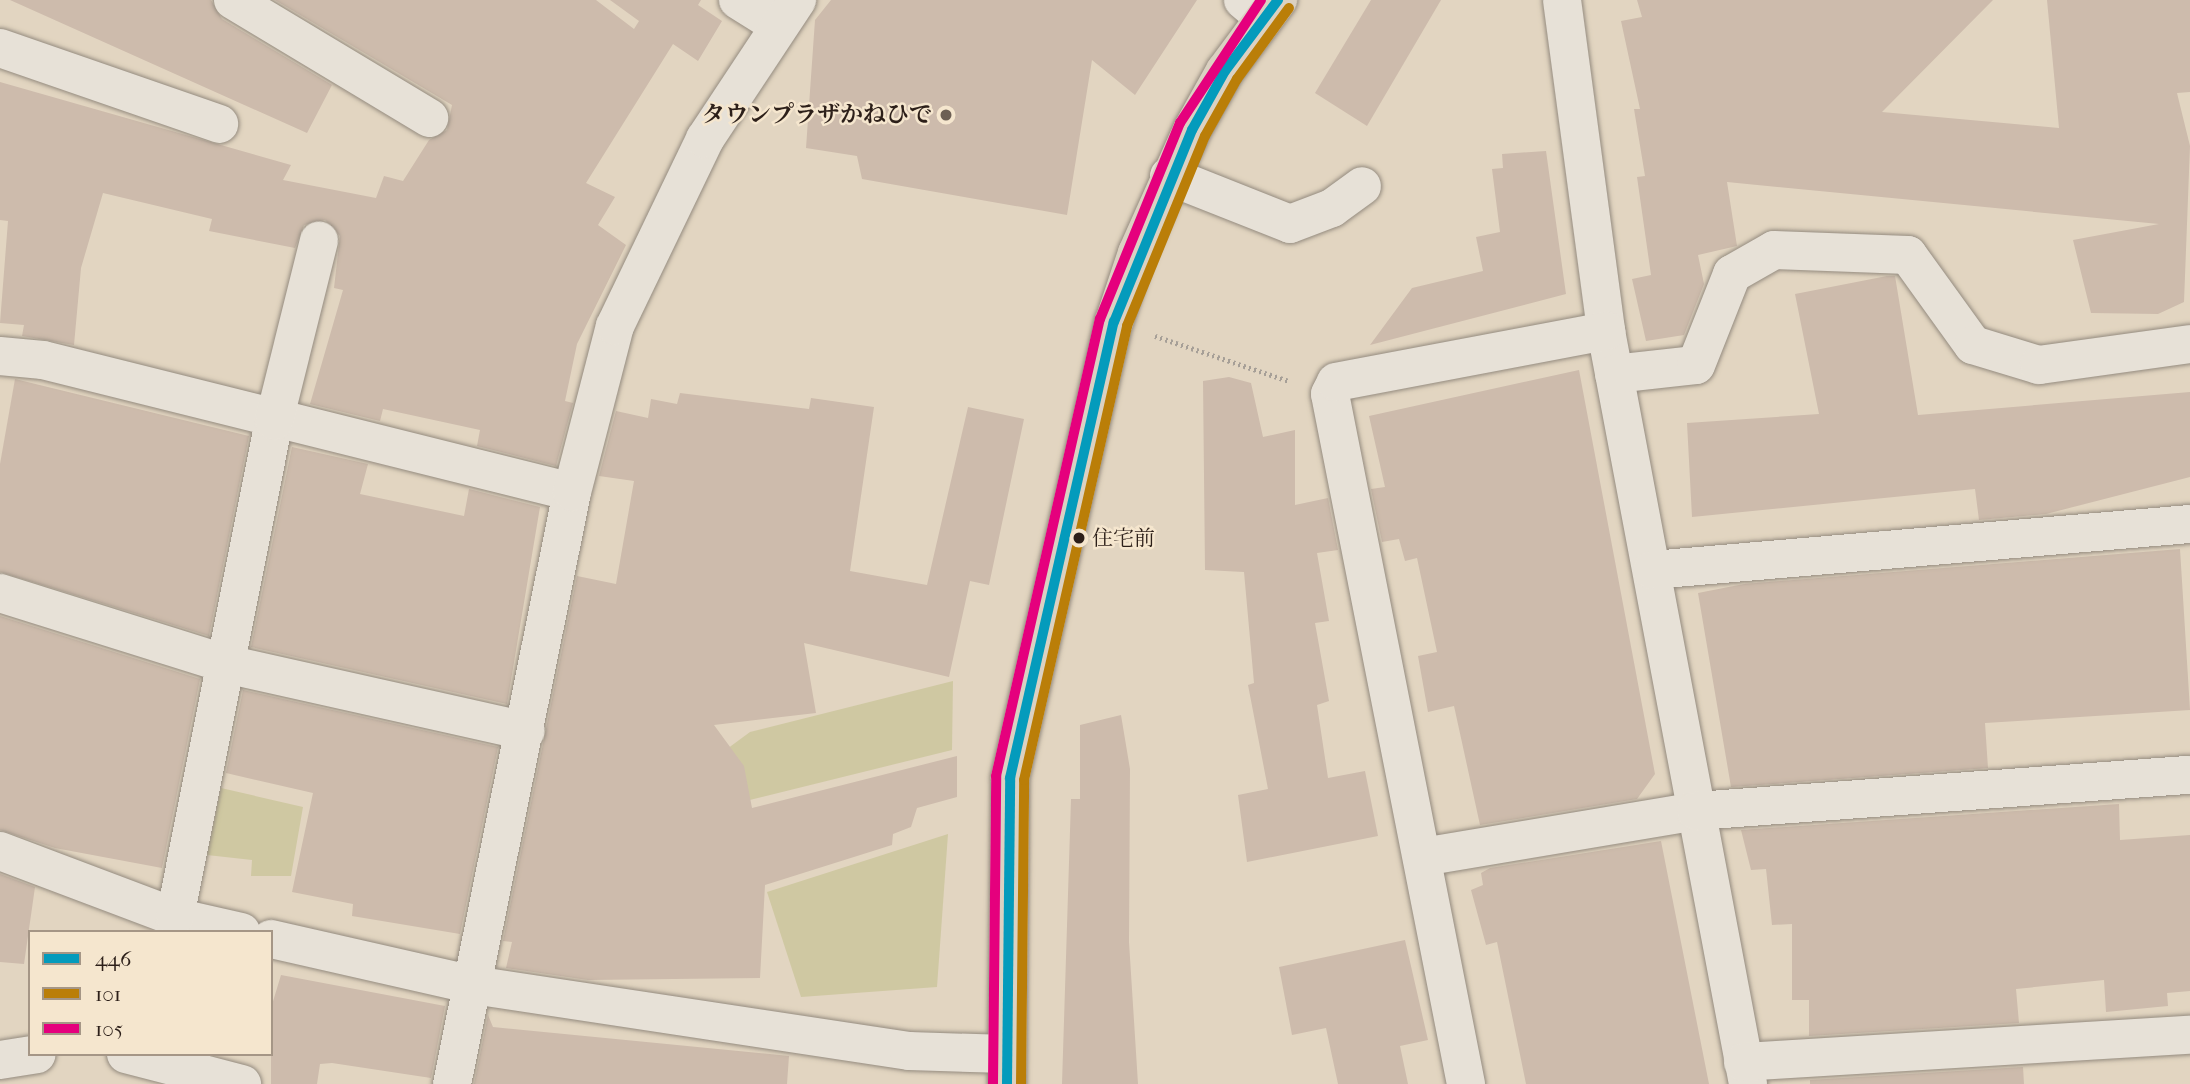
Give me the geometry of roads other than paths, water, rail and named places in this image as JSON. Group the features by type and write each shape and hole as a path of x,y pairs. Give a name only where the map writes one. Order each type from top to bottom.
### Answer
{"main road":[{"path":"1007,1069 1010,778 1114,322 1169,176 1261,5"}],"street":[{"path":"233,0 429,118"},
{"path":"452,1084 526,731 572,492 615,326 705,139 787,13 738,0"},
{"path":"1562,0 1606,331 1746,1073 2190,1035"},
{"path":"0,48 219,124"},
{"path":"1169,176 1290,224 1332,208 1362,186"},
{"path":"175,917 274,421 319,241"},
{"path":"1615,374 1696,365 1732,274 1774,250 1908,255 1973,345 2039,365 2190,344"},
{"path":"1466,1084 1330,394 1336,382 1606,331"},
{"path":"0,356 43,360 274,421 572,492"},
{"path":"1652,570 2190,524"},
{"path":"0,593 226,664 526,731"},
{"path":"1422,857 1696,811 2190,775"},
{"path":"0,850 175,917 232,930"},
{"path":"273,939 473,985 909,1051 1007,1069"},
{"path":"0,1060 28,1055"},
{"path":"134,1056 242,1084"}],"place":[{"name":"タウンプラザかねひで","path":"946,115"},
{"name":"住宅前","path":"1079,538"}]}
